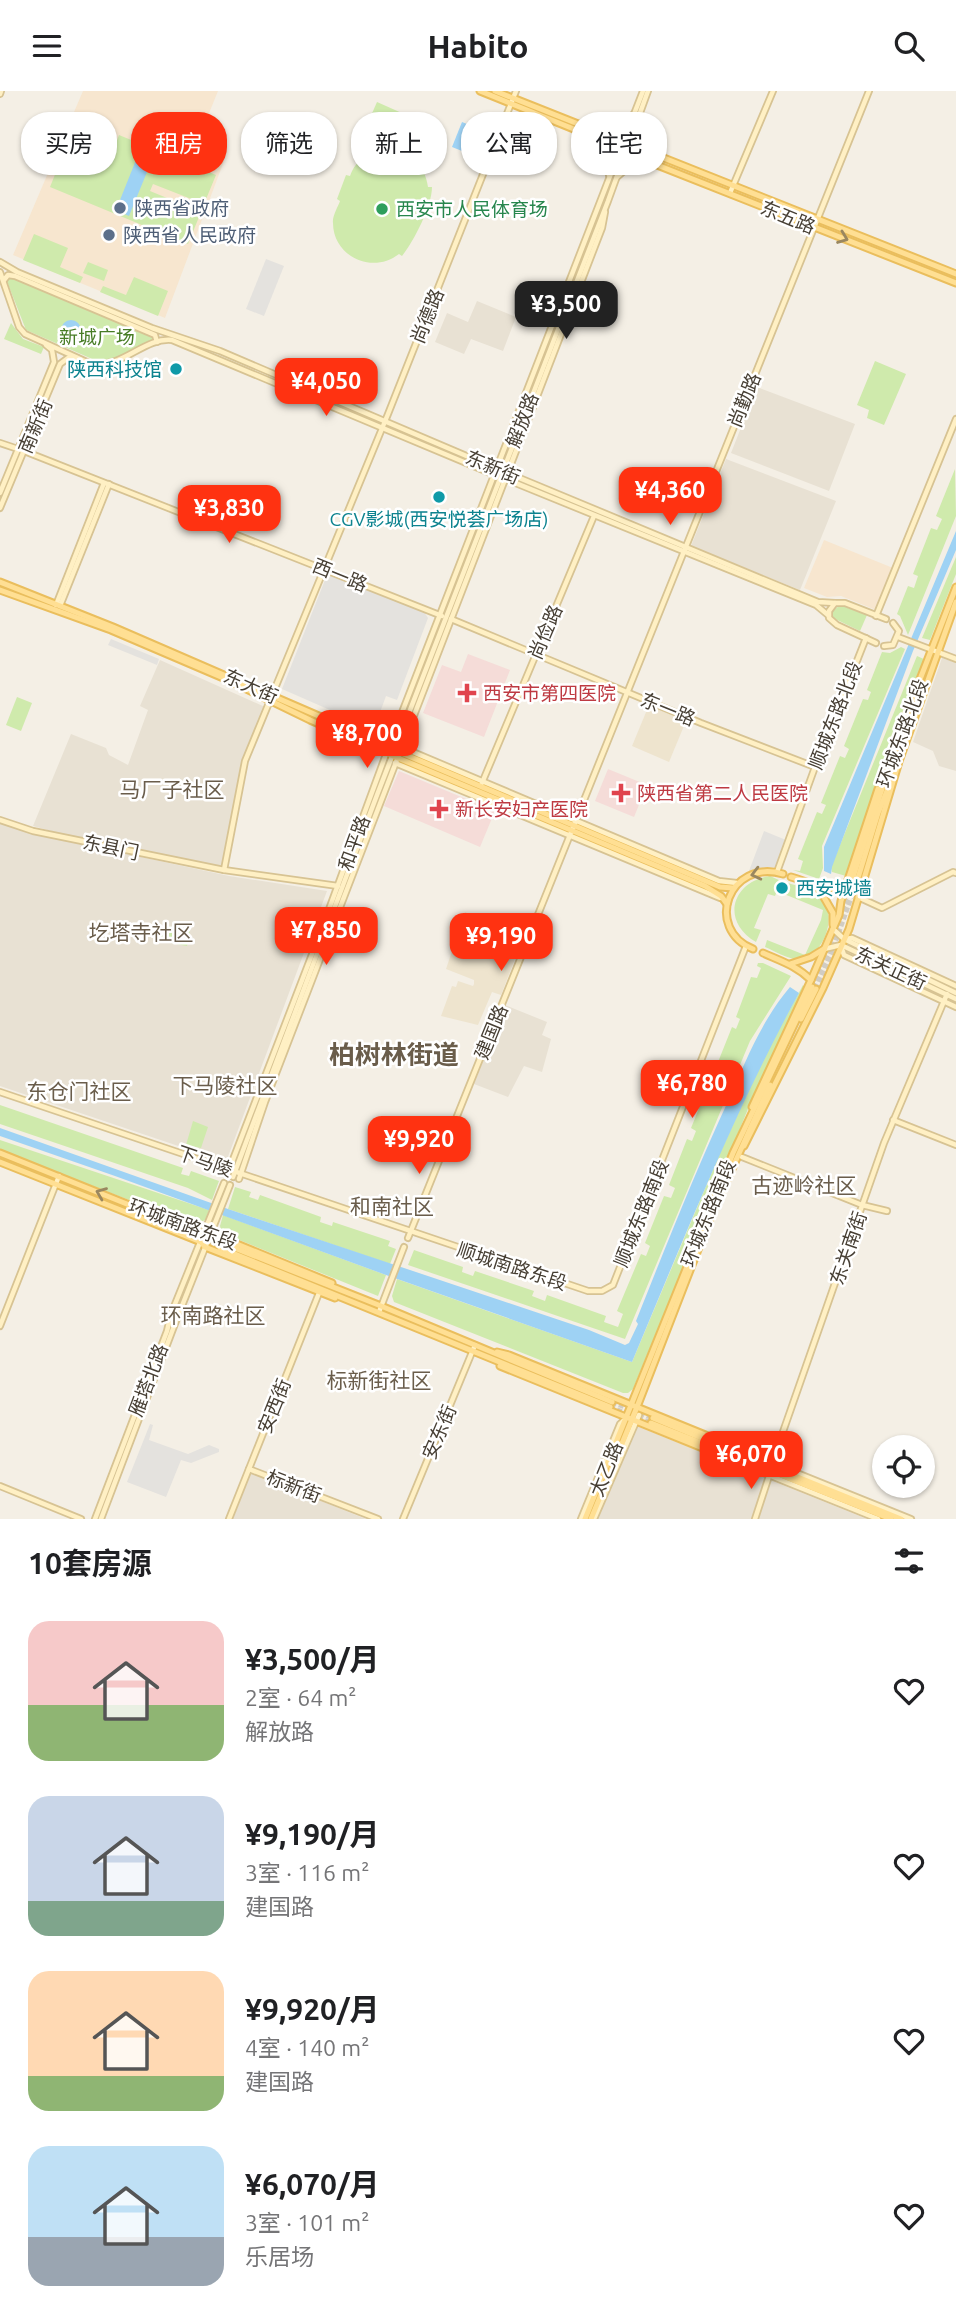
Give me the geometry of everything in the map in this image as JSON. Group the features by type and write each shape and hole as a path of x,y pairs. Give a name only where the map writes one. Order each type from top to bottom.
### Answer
{"main road":[{"path":"480,91 571,124"},
{"path":"495,91 512,101"},
{"name":"东五路","path":"667,158 956,274"},
{"name":"东五路","path":"667,169 956,283"},
{"name":"东大街","path":"0,583 58,605 393,753 572,827 720,887 735,885"},
{"name":"环城东路北段","path":"956,587 934,652 898,765 855,881 890,762 934,652 956,602"},
{"name":"东大街","path":"0,590 111,630 271,698"},
{"name":"东大街","path":"393,753 481,784 705,885 725,902"},
{"path":"738,1155 750,1139 773,1090 815,986 824,949 839,915 845,887 872,803 890,762"},
{"path":"738,1155 760,1088 842,942 898,765"},
{"path":"753,949 746,946 733,930 725,902 735,885 747,876 760,871 780,873"},
{"path":"791,877 817,887 845,887"},
{"path":"817,887 833,913 832,929"},
{"path":"843,896 846,902 851,904 857,899"},
{"path":"790,964 824,949"},
{"path":"763,953 790,964 815,986"},
{"name":"环城东路南段","path":"631,1420 708,1223 815,986"},
{"name":"环城南路东段","path":"0,1153 318,1276 363,1302"},
{"name":"环城南路东段","path":"0,1163 319,1293 363,1302"},
{"name":"环城南路东段","path":"221,1245 380,1309 491,1351 509,1355 612,1405 631,1420 651,1420"},
{"name":"环城南路东段","path":"380,1309 504,1369 612,1405 635,1407 651,1420"},
{"name":"太乙路","path":"588,1519 631,1420"},
{"path":"651,1420 891,1519"},
{"path":"651,1420 752,1454 771,1469"},
{"path":"651,1420 747,1466 771,1469 901,1519"}],"street":[{"name":"尚德路","path":"224,870 245,761 385,421 516,91"},
{"name":"解放路","path":"637,112 643,91"},
{"name":"解放路","path":"638,112 648,91"},
{"path":"730,194 773,91"},
{"name":"尚勤路","path":"572,827 869,91"},
{"name":"解放路","path":"393,753 618,175"},
{"path":"617,178 620,175"},
{"name":"解放路","path":"501,474 609,176"},
{"path":"501,474 593,250 608,201"},
{"path":"586,254 593,250"},
{"name":"东新街","path":"0,263 16,274 151,330 220,351 385,421 594,516 818,602 845,603 886,619"},
{"path":"0,272 22,331 28,337 80,359 94,364 111,363 157,342 157,337 151,330"},
{"path":"3,280 8,275 16,274"},
{"name":"东新街","path":"157,342 172,340 382,428 684,549 816,605 837,625 876,643"},
{"name":"南新街","path":"0,493 54,362 52,350 45,344"},
{"name":"南新街","path":"0,507 60,364 68,358 80,359"},
{"path":"876,615 956,419"},
{"name":"西一路","path":"0,443 446,617"},
{"path":"58,605 106,484"},
{"name":"尚俭路","path":"481,784 594,516"},
{"path":"828,615 835,603"},
{"name":"东一路","path":"446,617 815,767"},
{"path":"884,646 893,645 898,637 900,631 893,623"},
{"path":"898,637 956,659"},
{"name":"顺城东路北段","path":"780,873 815,767 866,638"},
{"name":"和平路","path":"234,1174 338,886 393,753"},
{"name":"和平路","path":"234,1174 393,753"},
{"name":"东县门","path":"0,820 38,832 224,870 338,886"},
{"name":"建国路","path":"409,1235 572,827"},
{"path":"857,899 883,908 954,873"},
{"name":"东关正街","path":"832,929 842,942 956,999"},
{"path":"956,986 852,938 842,942 844,955 956,1007"},
{"name":"东关正街","path":"824,949 842,942 956,993"},
{"name":"顺城东路南段","path":"613,1285 746,946"},
{"path":"895,957 916,974"},
{"path":"897,971 912,987"},
{"name":"东关南街","path":"755,1519 893,1120 947,994"},
{"name":"下马陵","path":"0,1092 409,1235"},
{"path":"893,1120 956,1145"},
{"path":"738,1155 862,1205 887,1210"},
{"path":"0,1326 59,1176"},
{"path":"203,1244 224,1183"},
{"path":"221,1198 230,1185"},
{"name":"顺城南路东段","path":"409,1235 588,1291 602,1291 613,1285"},
{"name":"雁塔北路","path":"95,1519 167,1331 171,1314 203,1244"},
{"name":"雁塔北路","path":"101,1519 203,1244"},
{"path":"380,1309 404,1247"},
{"name":"安西街","path":"229,1519 319,1293"},
{"name":"安东街","path":"403,1519 475,1345"},
{"path":"631,1420 639,1415"},
{"path":"771,1469 785,1468 911,1519"},
{"name":"标新街","path":"249,1469 378,1519"},
{"path":"771,1469 782,1480 878,1519"},
{"path":"0,1486 82,1519"}],"shaded area":[{"name":"陕西省政府","path":"83,91 218,91 210,112 131,112 131,175 219,175 165,318 13,255 47,175 117,175 117,112 74,112"},
{"path":"266,259 284,266 264,316 246,309"},
{"path":"477,301 516,317 503,351 471,339 464,354 435,342 447,313 468,322"},
{"path":"757,387 855,424 829,491 731,453"},
{"path":"726,459 836,501 800,590 691,546"},
{"path":"824,540 893,568 876,610 841,596 827,597 804,588"},
{"path":"333,574 424,612 428,618 397,700 386,696 375,726 371,728 282,689 325,580"},
{"path":"111,639 159,659 157,665 108,645"},
{"name":"西安市第四医院","path":"468,654 510,670 484,737 423,713 442,665 461,672"},
{"path":"942,658 956,663 956,771 939,766 933,751 913,742"},
{"path":"160,660 265,707 242,762 222,867 73,837 33,826 71,734 106,748 109,755 128,765 148,710 140,706"},
{"path":"649,705 686,721 669,762 632,746"},
{"name":"陕西省第二人民医院","path":"608,769 647,785 634,817 595,801"},
{"name":"新长安妇产医院","path":"399,771 495,811 480,847 384,806"},
{"path":"0,822 25,832 229,876 327,891 226,1162 0,1086"},
{"path":"764,831 786,840 775,867 749,871"},
{"path":"465,912 488,922 486,927 522,941 501,995 492,992 478,1025 441,1016 452,986 456,987 458,981 473,986 474,984 474,980 446,969"},
{"path":"505,1005 547,1022 542,1035 551,1039 542,1072 524,1066 508,1097 474,1084"},
{"path":"150,1424 153,1425 149,1440 188,1454 209,1445 219,1449 219,1452 191,1463 181,1460 166,1497 127,1482"},
{"path":"634,1425 867,1519 597,1519"},
{"path":"251,1473 366,1519 233,1519"}],"green space":[{"path":"377,102 400,112 373,112"},
{"path":"119,135 131,140 131,175 216,175 204,204 153,184 150,191 201,212 188,244 50,187 55,175 117,175"},
{"name":"西安市人民体育场","path":"346,175 425,175 428,187 432,187 429,204 422,223 402,256 399,254 377,263 366,262 356,259 340,245 335,235 333,217"},
{"path":"34,234 68,248 60,267 83,277 80,283 23,260"},
{"path":"88,262 108,270 104,281 83,273"},
{"name":"新城广场","path":"8,276 152,335 152,340 108,362 99,362 26,330 6,279"},
{"path":"134,277 168,291 158,316 100,292 103,286 126,295"},
{"path":"11,323 23,339 44,347 41,354 4,339"},
{"path":"875,361 906,374 884,425 867,418 869,410 857,405"},
{"path":"955,469 956,516 908,635 897,614 908,586 914,588 918,576 913,574 931,528 937,530 942,519 936,516"},
{"path":"956,557 956,574 930,640 922,638"},
{"path":"840,605 867,615 860,631 833,618 833,611"},
{"path":"901,647 905,649 822,846 823,868 819,879 793,870 800,871 803,861 798,859 817,812 822,814 826,805 821,803 840,756 845,758 849,749 844,746 863,699 868,700 871,692 867,690 882,652 890,653"},
{"path":"917,656 926,660 878,777 846,876 832,872 831,867"},
{"path":"17,697 32,703 21,731 6,725"},
{"path":"770,876 781,881 775,896 768,894 754,928 761,930 756,942 738,924 735,903 747,885"},
{"path":"788,883 819,896 828,911 829,921 823,941 810,955 801,959 787,957 765,947 767,940 805,955 821,920 823,910 784,894"},
{"path":"163,925 190,931 187,946 160,941"},
{"path":"758,963 791,976 750,1041 625,1339 408,1265 414,1250 463,1267 462,1272 473,1276 475,1271 534,1291 532,1296 545,1301 547,1295 606,1316 604,1322 618,1327 623,1314 617,1311 641,1254 646,1256 650,1246 645,1243 664,1196 671,1198 675,1188 669,1185 687,1139 692,1141 696,1131 691,1128 709,1084 715,1086 720,1075 714,1072 732,1027 736,1029 740,1019 736,1017 751,977 757,978 761,968 757,966"},
{"path":"803,985 806,990 757,1087 633,1389 628,1393 394,1302 392,1296 397,1279 632,1362 720,1153 762,1061"},
{"path":"0,1105 183,1168 181,1174 189,1176 191,1171 219,1181 212,1200 188,1188 0,1124"},
{"path":"193,1121 208,1127 201,1148 186,1145"},
{"path":"0,1140 209,1210 206,1219 196,1226 0,1150"},
{"path":"235,1187 251,1192 249,1197 258,1200 260,1195 321,1217 320,1222 332,1226 333,1222 390,1241 388,1246 396,1249 390,1264 228,1209"},
{"path":"223,1215 386,1275 378,1296 222,1233 220,1226"}],"water":[{"path":"461,124 461,151 452,147"},
{"path":"131,172 131,175 146,175 129,216 116,210"},
{"path":"71,320 78,323 81,330 78,337 71,340 64,337 61,330 64,323"},
{"path":"956,531 956,550 913,651 831,874 824,871 824,847"},
{"path":"790,987 799,993 731,1129 632,1362 0,1136 0,1128 228,1209 589,1330 625,1345 629,1343 638,1324 636,1321 681,1209 748,1055 771,1013"}],"tunnel":[{"path":"812,987 827,955 852,880"},
{"path":"816,989 857,881"},
{"path":"206,1236 222,1243"},
{"path":"198,1239 220,1248"},
{"path":"612,1402 653,1418"},
{"path":"610,1407 651,1423"}],"place":[{"name":"陕西省政府","path":"120,208"},
{"name":"西安市人民体育场","path":"382,209"},
{"name":"陕西省人民政府","path":"109,235"},
{"name":"陕西科技馆","path":"176,369"},
{"name":"CGV影城(西安悦荟广场店)","path":"439,497"},
{"name":"西安市第四医院","path":"467,693"},
{"name":"陕西省第二人民医院","path":"621,793"},
{"name":"新长安妇产医院","path":"439,809"},
{"name":"西安城墙","path":"782,888"}],"district":[{"name":"马厂子社区","path":"172,790"},
{"name":"圪塔寺社区","path":"141,933"},
{"name":"柏树林街道","path":"394,1055"},
{"name":"下马陵社区","path":"225,1086"},
{"name":"东仓门社区","path":"79,1092"},
{"name":"古迹岭社区","path":"804,1186"},
{"name":"和南社区","path":"392,1207"},
{"name":"环南路社区","path":"213,1316"},
{"name":"标新街社区","path":"379,1381"}]}
